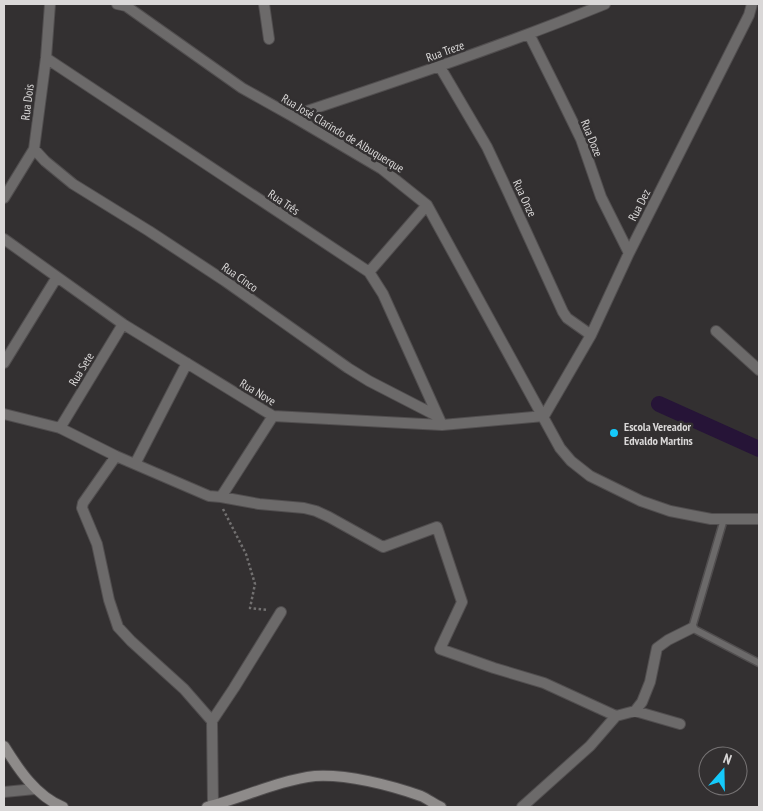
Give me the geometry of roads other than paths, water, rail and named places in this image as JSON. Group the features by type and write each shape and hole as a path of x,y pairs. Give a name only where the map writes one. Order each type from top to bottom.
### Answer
{"street":[{"path":"46,58 50,4"},
{"name":"Rua José Clarindo de Albuquerque","path":"123,4 242,88 382,169 427,205 560,448 571,461 590,476 641,501 670,511 710,519 759,519"},
{"path":"264,4 269,39"},
{"name":"Rua Treze","path":"292,116 547,28 605,4"},
{"name":"Rua Dez","path":"544,416 591,335 629,253 749,15 752,4"},
{"name":"Rua Doze","path":"529,34 581,139 601,197 629,253"},
{"name":"Rua Dois","path":"34,149 46,58"},
{"name":"Rua Três","path":"46,58 369,272 383,294 440,420"},
{"name":"Rua Onze","path":"440,66 487,147 514,202 563,312 567,318 591,335"},
{"path":"4,198 34,149"},
{"name":"Rua Cinco","path":"34,149 45,161 73,184 225,281 348,368 440,420"},
{"path":"369,272 427,205"},
{"name":"Rua Nove","path":"4,239 123,324 273,416 440,420 544,416"},
{"path":"4,364 57,277"},
{"name":"Rua Sete","path":"60,428 123,324"},
{"path":"716,331 759,370"},
{"path":"135,464 187,363"},
{"path":"4,414 60,428 116,456 209,496 316,511 383,547 437,527 462,602 440,649 544,683 616,716"},
{"path":"219,497 273,416"},
{"path":"116,456 83,503 82,508 97,544 108,600 118,627 184,690 212,720"},
{"path":"281,612 212,720 210,806 286,782 315,776 342,776 381,784 422,797 441,807"},
{"path":"635,711 642,702 650,682 658,648 668,640 692,628"},
{"path":"522,807 590,746 616,716 635,711 680,724"},
{"path":"4,746 35,789 54,804 63,807"},
{"path":"4,792 35,789"}],"lane":[{"path":"724,519 692,628 759,663"}],"waterway":[{"path":"659,404 759,449"}],"place":[{"name":"Escola Vereador Edvaldo Martins","path":"614,433"}]}
